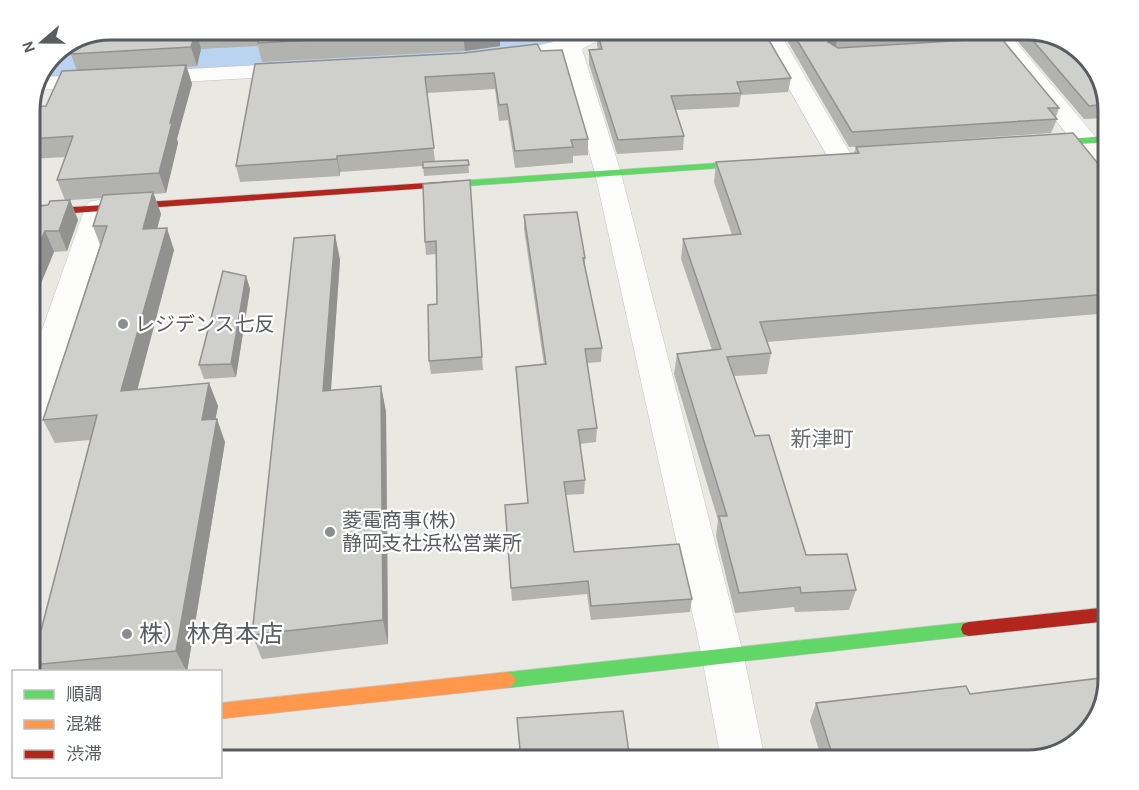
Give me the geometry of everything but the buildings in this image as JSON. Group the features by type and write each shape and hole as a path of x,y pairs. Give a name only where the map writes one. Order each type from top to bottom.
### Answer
{"street":[{"path":"530,52 557,40"},
{"path":"563,40 608,173 723,657 741,750"},
{"path":"773,40 840,158"},
{"path":"1003,40 1098,140"},
{"path":"47,84 324,68"},
{"path":"1017,146 1098,140"},
{"path":"41,212 771,162"},
{"path":"41,379 99,208"},
{"path":"222,711 1098,615"}],"waterway":[{"path":"72,69 499,45 522,40"}],"traffic: fast":[{"path":"1036,144 1098,140"},
{"path":"455,184 760,163"},
{"path":"507,680 969,629"}],"traffic: slow":[{"path":"222,711 507,680"}],"traffic: jam":[{"path":"41,212 455,184"},
{"path":"969,629 1098,615"}],"place":[{"name":"レジデンス七反","path":"123,324"},
{"name":"菱電商事(株) 静岡支社浜松営業所","path":"330,532"},
{"name":"株）林角本店","path":"127,634"}],"district":[{"name":"新津町","path":"822,439"}]}
